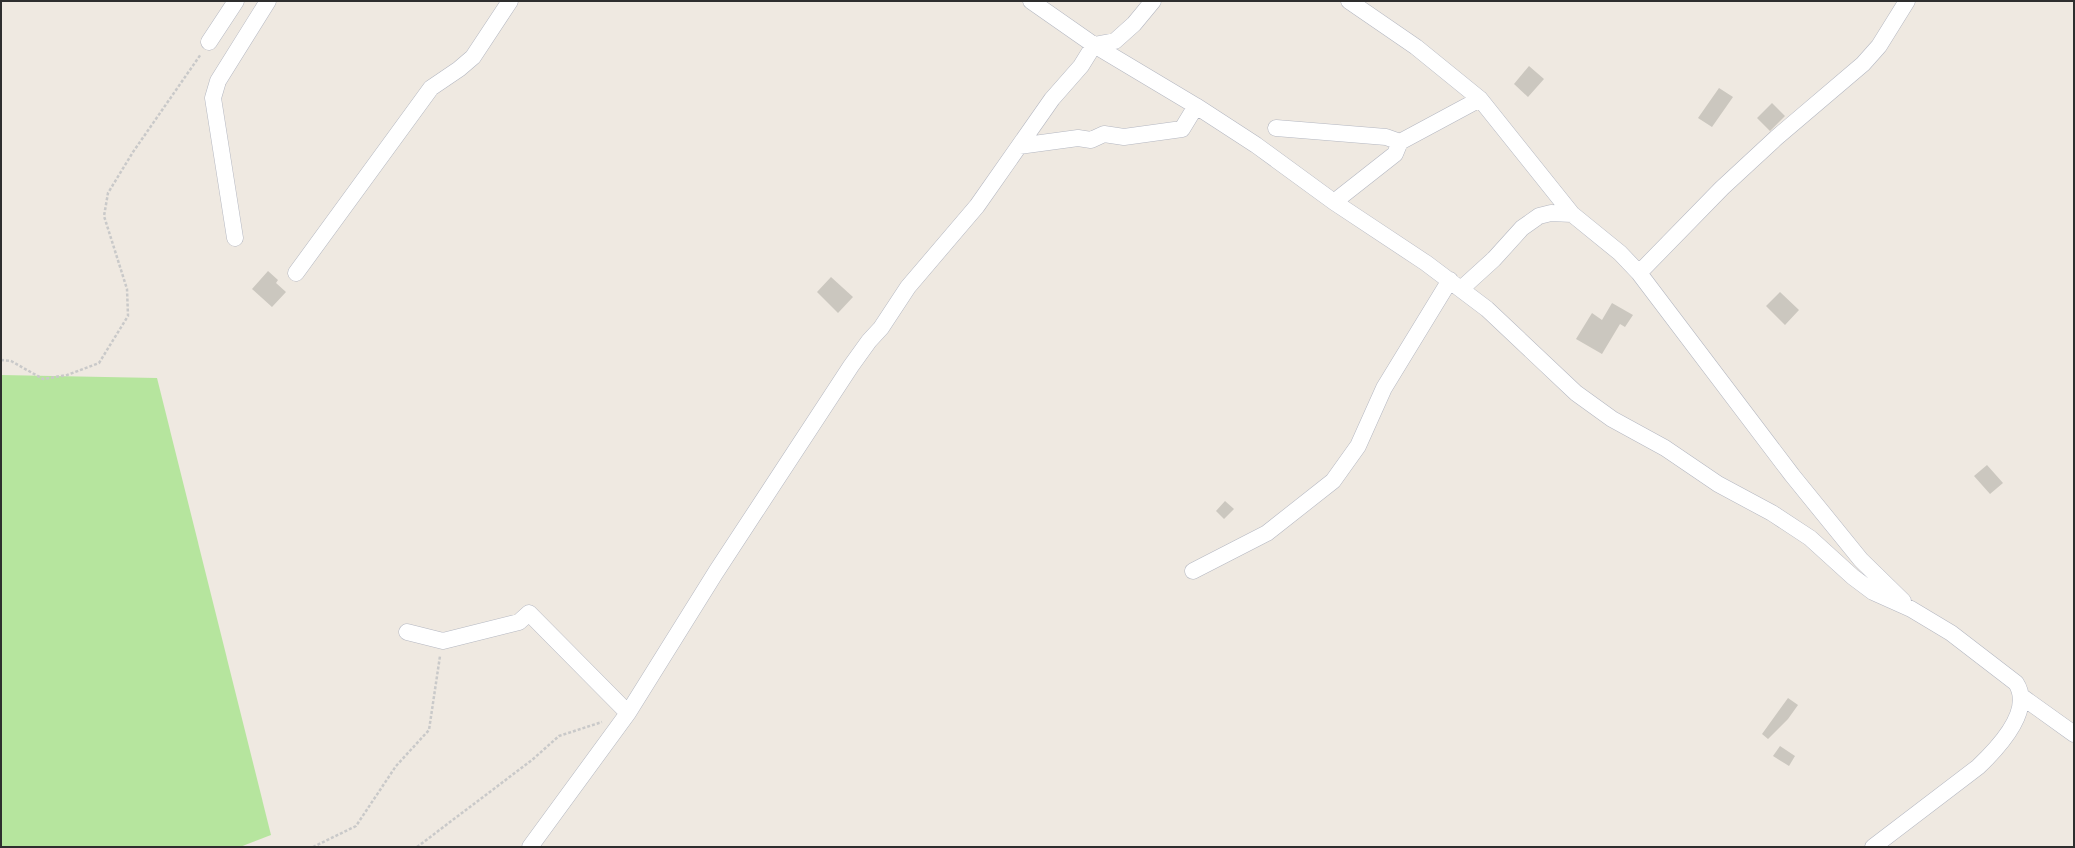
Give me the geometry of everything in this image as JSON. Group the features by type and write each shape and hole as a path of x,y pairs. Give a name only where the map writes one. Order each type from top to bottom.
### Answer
{"street":[{"path":"209,42 236,1"},
{"path":"235,238 213,98 218,81 268,1"},
{"path":"296,273 431,88 459,69 473,57 510,1"},
{"path":"1031,1 1094,45 1256,144 1334,202 1455,285 1487,309 1576,393 1612,419 1665,448 1718,484 1772,513 1810,538 1853,577 1873,592 1911,609 1951,633 1990,661 2016,683 2020,689 2021,696 2017,717 2011,729 1992,754 1978,767 1873,847"},
{"path":"530,847 628,713 716,572 840,381 869,341 881,328 908,287 978,206 1052,99 1081,66 1094,45 1116,41 1134,24 1153,1"},
{"path":"1349,1 1416,46 1480,98 1572,214 1620,253 1639,273 1792,474 1861,560 1911,609"},
{"path":"1639,273 1722,188 1771,143 1863,64 1879,46 1907,1"},
{"path":"1334,202 1395,154 1400,142 1480,98"},
{"path":"1019,146 1078,138 1091,140 1104,134 1124,137 1182,129 1196,106"},
{"path":"1276,128 1386,137 1400,142"},
{"path":"1193,572 1267,533 1333,481 1358,446 1384,388 1455,285 1494,259 1522,228 1539,216 1551,213 1572,214"},
{"path":"407,632 443,640 519,622 529,613 628,713"},
{"path":"2021,696 2074,734"}],"path":[{"path":"1,360 11,361 43,379 67,375 99,363 128,316 127,289 104,216 108,193 133,152 209,42"},
{"path":"312,847 356,826 396,766 429,730 443,640"},
{"path":"417,847 532,760 559,736 628,713"}],"green space":[{"path":"1,375 157,378 271,835 240,847 1,847"}],"building":[{"path":"1529,66 1544,79 1528,97 1514,84"},
{"path":"1719,88 1733,97 1712,127 1698,118"},
{"path":"1772,103 1785,116 1770,131 1757,118"},
{"path":"268,271 278,280 276,283 286,292 272,307 252,289"},
{"path":"831,277 853,297 838,313 817,292"},
{"path":"1780,292 1799,310 1785,325 1766,306"},
{"path":"1612,303 1633,315 1625,327 1620,324 1602,354 1576,339 1592,313 1602,320"},
{"path":"1987,465 2003,483 1990,494 1974,476"},
{"path":"1225,501 1234,509 1224,519 1216,511"},
{"path":"1788,698 1798,705 1788,719 1768,739 1762,734"},
{"path":"1780,746 1795,756 1789,766 1773,756"}]}
